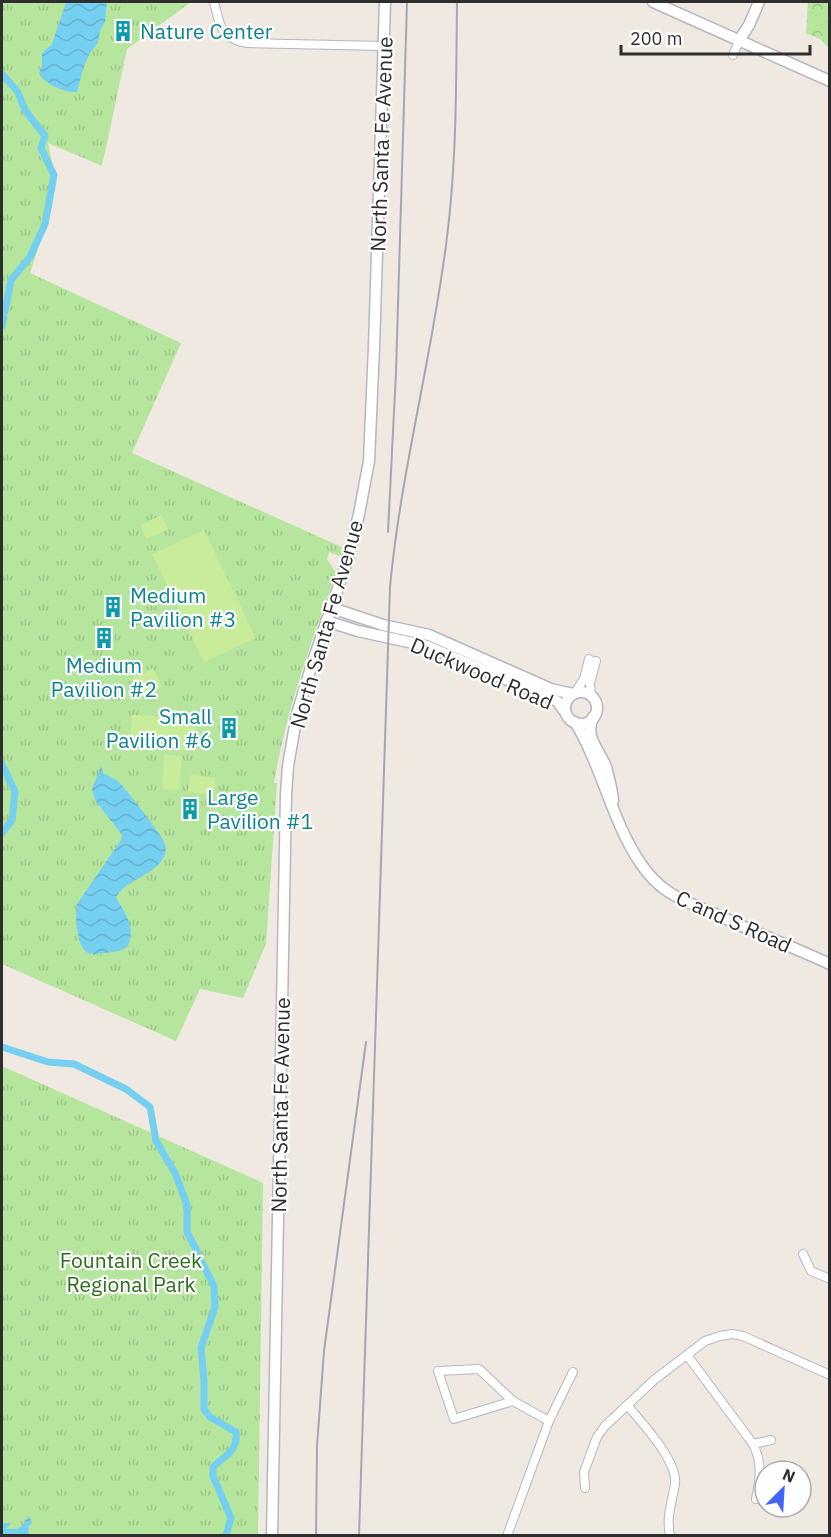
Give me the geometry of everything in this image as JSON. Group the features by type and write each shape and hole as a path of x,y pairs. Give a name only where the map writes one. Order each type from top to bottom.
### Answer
{"main road":[{"name":"North Santa Fe Avenue","path":"272,1536 286,795 297,714 349,556 369,461 385,2"},
{"path":"653,2 830,81"},
{"path":"740,39 759,2"},
{"name":"Duckwood Road","path":"332,608 383,625 429,635 551,689 574,693"},
{"name":"Duckwood Road","path":"326,621 358,631 426,646 557,701 565,712"},
{"path":"583,692 591,696 596,707 594,717 585,723 575,722 567,716 566,702 574,693 583,692"},
{"name":"C and S Road","path":"594,717 590,724 590,737 606,766 613,804"},
{"name":"C and S Road","path":"575,722 585,738 606,794 613,804 627,838 641,864 656,883 680,901 830,964"}],"street":[{"path":"214,2 222,29 230,38 247,43 384,46"},
{"path":"733,55 740,39"},
{"path":"574,693 593,660 591,696"},
{"path":"803,1254 811,1271 830,1279"},
{"path":"585,1488 584,1472 597,1437 605,1426 654,1380 712,1337 732,1334 743,1336 830,1375"},
{"path":"687,1355 753,1444 759,1459"},
{"path":"513,1401 454,1419 438,1371 479,1369 513,1401 549,1421"},
{"path":"507,1536 549,1421 573,1372"},
{"path":"627,1405 664,1453 674,1472 675,1482 668,1518 670,1536"},
{"path":"753,1444 771,1440"}],"green space":[{"path":"2,2 191,2 127,49 102,166 48,143 56,180 52,207 30,273 181,343 132,453 346,549 344,558 329,552 327,559 336,573 300,677 279,756 274,783 277,783 266,944 243,998 200,989 176,1041 2,964"},
{"path":"808,2 829,2 829,48 820,39 806,33"},
{"path":"162,515 168,529 146,539 140,525"},
{"path":"204,530 256,638 204,662 152,554"},
{"path":"153,668 162,687 141,697 132,679"},
{"path":"132,715 196,718 195,751 130,747"},
{"path":"164,755 182,756 179,790 162,789"},
{"path":"190,775 216,778 214,795 188,792"},
{"name":"Fountain Creek Regional Park","path":"2,1066 263,1183 258,1535 2,1536"}],"water":[{"path":"66,2 107,2 105,22 100,31 98,43 90,53 83,69 77,92 55,87 39,73 42,66 42,53 52,44"},
{"path":"101,766 103,773 119,782 143,812 161,837 166,851 157,866 124,888 116,898 126,914 130,927 128,946 115,952 92,954 88,953 81,944 76,922 77,904 121,840 122,835 95,800 92,789"},
{"path":"29,1516 32,1523 29,1526 28,1535 2,1535 2,1523 11,1523 6,1529 17,1528 22,1526"}],"waterway":[{"path":"2,74 18,92"},
{"path":"5,311 11,280 30,257 45,224 54,175 41,148 45,136 25,110 19,95"},
{"path":"2,326 4,318"},
{"path":"2,764 15,792 12,820 2,833"},
{"path":"2,1047 48,1062 74,1064 126,1089 150,1107 156,1141 175,1173 187,1205 187,1232 196,1249"},
{"path":"197,1253 214,1286 215,1307 201,1348 204,1409 210,1417 236,1432 233,1448 213,1467 213,1476 231,1518 226,1536"}],"railway":[{"path":"388,532 396,372 407,2"},
{"path":"359,1536 390,587 409,455 434,324 447,237 454,149 457,2"},
{"path":"316,1536 317,1446 324,1351 366,1042"}],"place":[{"name":"Nature Center","path":"123,31"},
{"name":"Medium Pavilion #3","path":"113,607"},
{"name":"Medium Pavilion #2","path":"104,638"},
{"name":"Small Pavilion #6","path":"229,728"},
{"name":"Large Pavilion #1","path":"190,809"}]}
